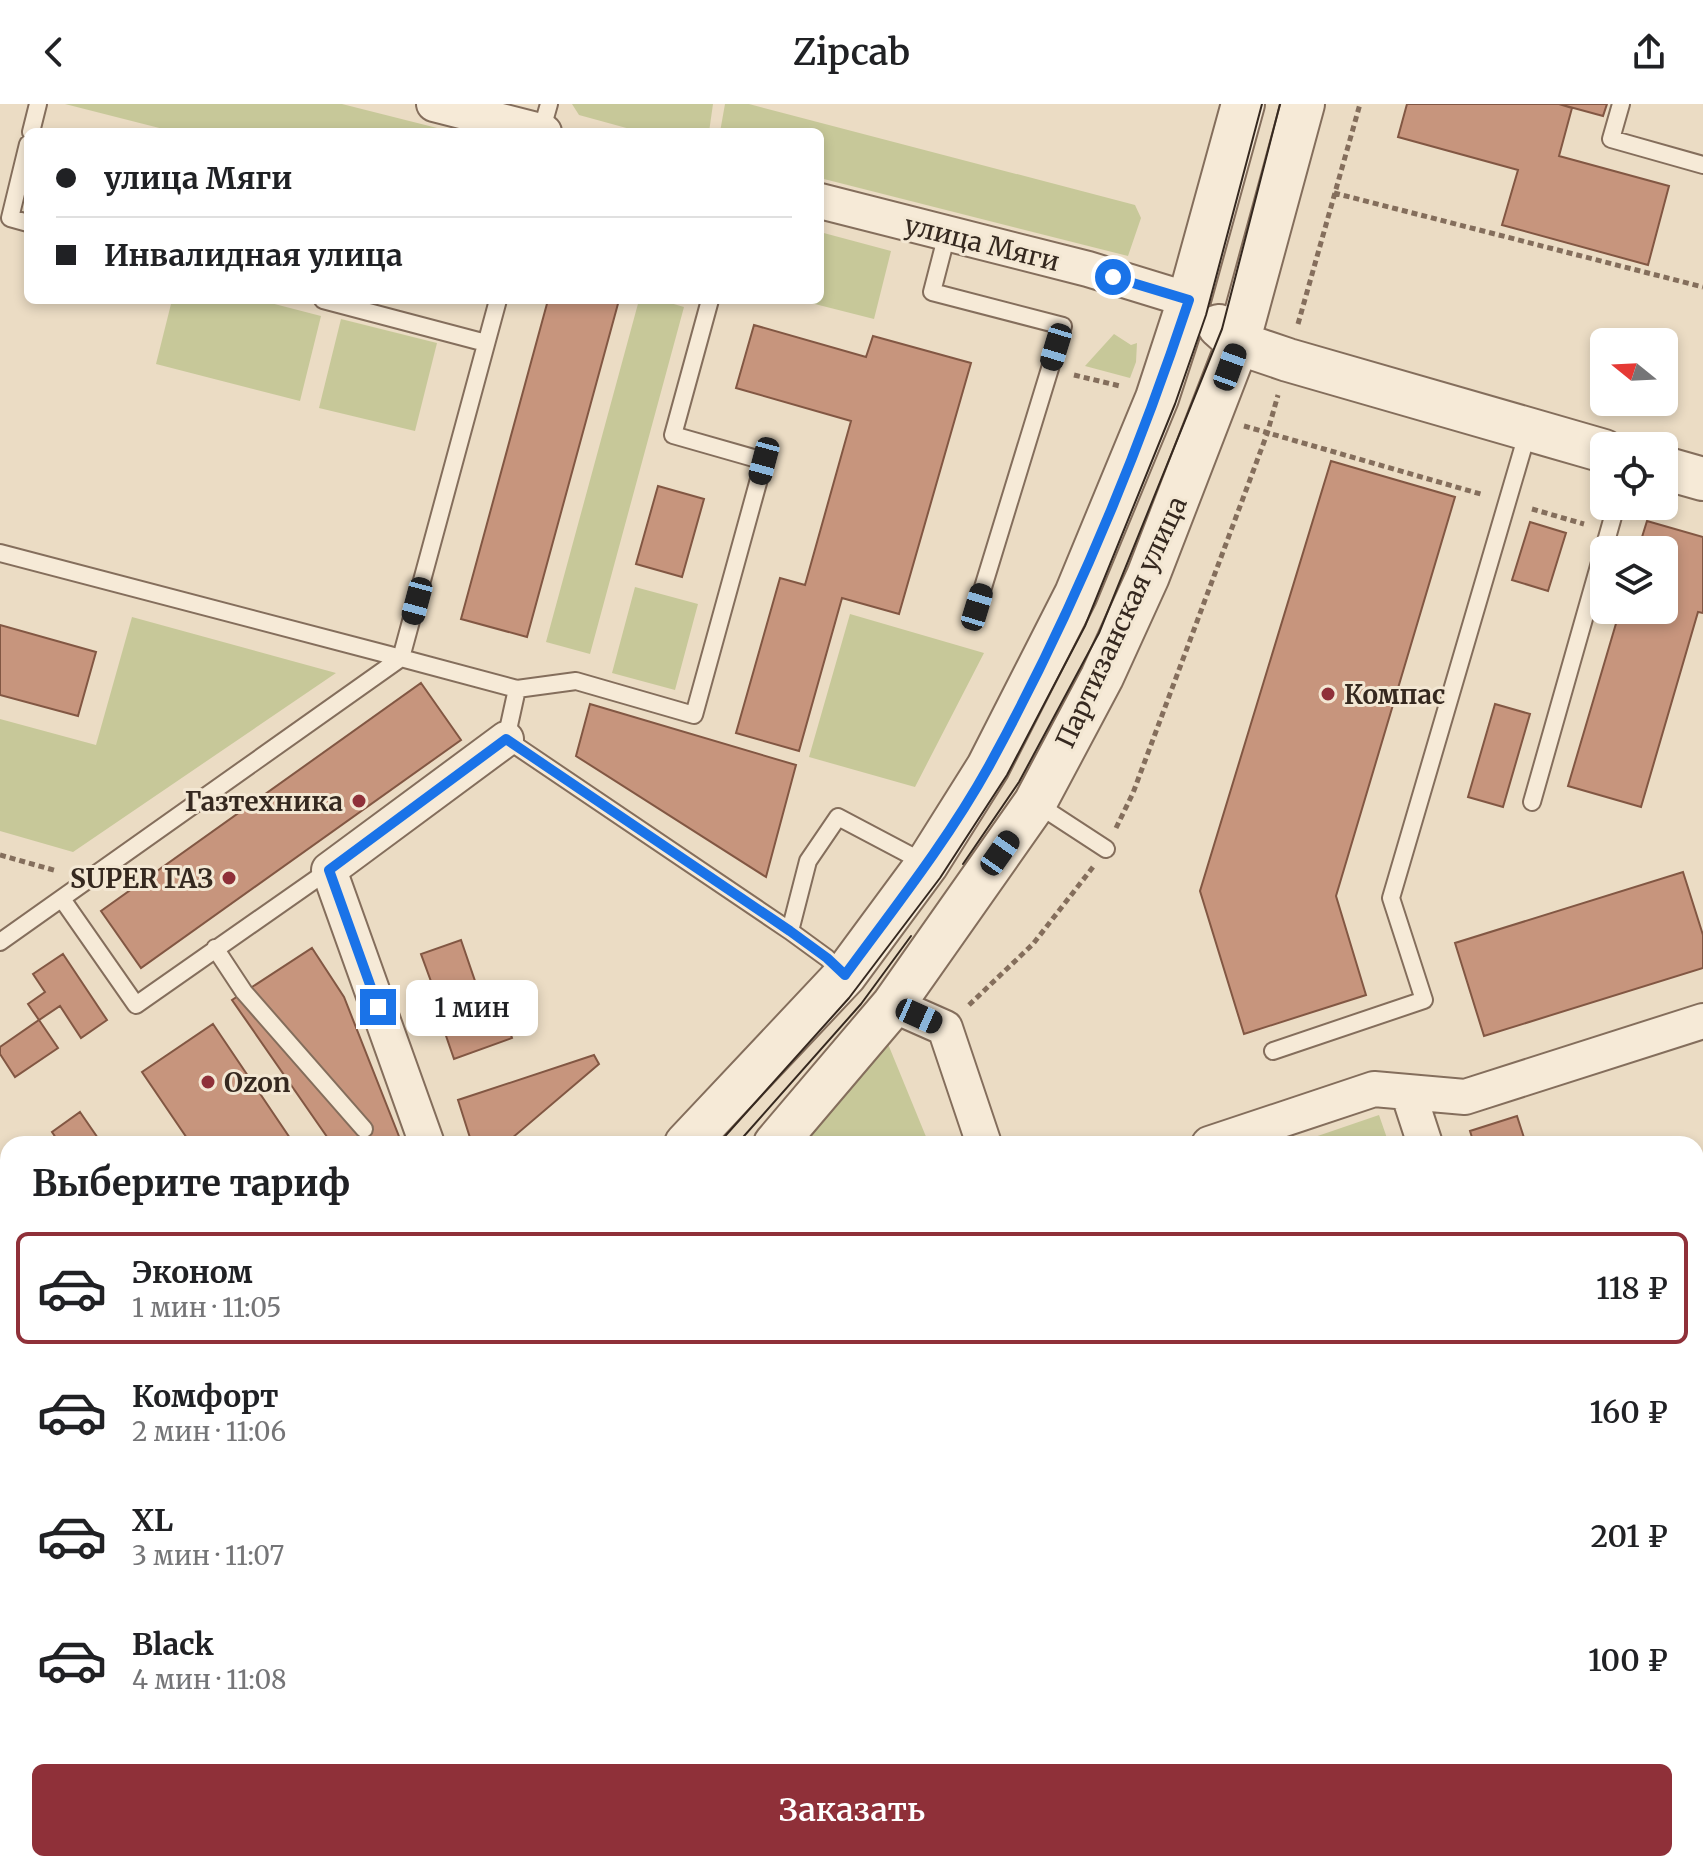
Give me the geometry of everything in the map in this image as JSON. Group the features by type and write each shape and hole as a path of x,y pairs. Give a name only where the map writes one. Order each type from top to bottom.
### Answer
{"street":[{"path":"434,104 527,128"},
{"name":"Партизанская улица","path":"694,1136 845,975 927,864 988,767 1076,594 1157,398 1189,300 1243,104"},
{"name":"Партизанская улица","path":"782,1136 893,1005 1035,803 1102,677 1148,576 1238,343 1303,104"},
{"name":"улица Мяги","path":"824,202 1088,269 1189,300"},
{"path":"1189,300 1238,343 1590,447"},
{"path":"1678,472 1703,479"},
{"path":"424,1136 329,870 506,739"},
{"path":"893,1005 945,1028 981,1136"},
{"path":"1233,1136 1374,1089 1465,1097 1703,1021"},
{"path":"1408,1092 1422,1136"}],"lane":[{"path":"32,128 38,104"},
{"path":"543,128 549,104"},
{"path":"1621,104 1611,139 1703,165"},
{"path":"24,160 10,218 24,222"},
{"path":"947,234 932,292 1063,326 977,607"},
{"path":"338,304 486,343"},
{"path":"0,942 401,658 497,304"},
{"path":"0,553 517,689 576,681 694,715 764,461 673,435 709,304"},
{"path":"1273,1051 1424,1000 1391,898 1529,429"},
{"path":"1532,802 1612,520"},
{"path":"517,689 506,739 790,931 845,975"},
{"path":"1035,803 1106,849"},
{"path":"790,931 808,861 838,817 927,864"},
{"path":"62,899 136,1005 329,870"},
{"path":"215,948 244,992 364,1129"}],"path":[{"path":"1334,193 1703,287"},
{"path":"1267,434 1588,525 1596,520"},
{"path":"0,855 90,880"}],"green space":[{"path":"65,104 342,104 437,128 159,128"},
{"path":"572,104 713,104 710,128 626,128 579,115"},
{"path":"725,104 749,104 1135,205 1141,218 1128,256 824,179 824,128 721,128"},
{"path":"824,233 891,251 874,319 815,304 824,304"},
{"path":"171,304 274,304 321,316 300,401 156,364"},
{"path":"638,304 684,307 590,654 546,642"},
{"path":"341,319 437,343 415,431 319,408"},
{"path":"1114,334 1131,345 1137,343 1136,362 1130,378 1085,366"},
{"path":"635,587 698,604 675,690 612,673"},
{"path":"850,614 984,653 915,787 809,757"},
{"path":"132,617 336,673 73,852 0,831 0,719 96,745"},
{"path":"888,1044 926,1136 785,1136 796,1123"},
{"path":"1379,1115 1386,1136 1318,1136"}],"building":[{"path":"1407,104 1559,104 1572,108 1559,156 1669,186 1648,265 1502,225 1518,170 1398,137"},
{"path":"1559,104 1607,104 1603,116"},
{"path":"547,304 618,304 527,637 461,619"},
{"path":"754,325 866,357 873,336 971,363 899,614 842,598 799,751 736,733 780,578 805,585 851,421 736,388"},
{"name":"Компас","path":"1331,461 1455,497 1336,896 1366,995 1244,1034 1200,891"},
{"path":"658,486 704,499 682,577 636,564"},
{"path":"1647,521 1703,537 1703,613 1698,612 1641,807 1568,786 1616,624 1678,624 1678,536 1642,536"},
{"path":"1530,522 1566,533 1548,591 1512,580"},
{"path":"0,625 96,652 78,716 0,695"},
{"path":"421,683 461,740 141,968 101,911"},
{"path":"590,704 796,765 766,877 576,756"},
{"path":"1495,704 1530,714 1503,807 1468,797"},
{"path":"1683,872 1703,935 1703,968 1484,1036 1455,943"},
{"path":"461,940 475,981 436,995 421,954"},
{"path":"312,948 344,997 399,1136 326,1136 232,1000"},
{"path":"63,954 107,1020 81,1038 60,1006 39,1020 28,1004 45,992 33,974"},
{"path":"501,1006 512,1038 454,1059 443,1027"},
{"path":"39,1020 58,1048 15,1077 0,1054 0,1047"},
{"path":"213,1024 289,1136 186,1136 142,1072"},
{"path":"594,1055 599,1064 514,1136 469,1136 458,1100"},
{"path":"80,1112 96,1136 55,1136 52,1132"},
{"path":"1517,1116 1523,1136 1472,1136 1470,1131"}],"tram line":[{"path":"725,1136 849,998 940,878 1007,775 1085,626 1175,404 1206,315 1262,104"},
{"path":"963,864 1019,782 1099,633 1222,329 1280,104"},
{"path":"744,1136 861,1004 911,936"}],"place":[{"name":"Компас","path":"1328,694"},
{"name":"Газтехника","path":"359,801"},
{"name":"SUPER ГАЗ","path":"229,878"},
{"name":"Ozon","path":"208,1082"}],"route":[{"path":"378,1007 329,870 506,739 790,931 845,975 927,864 988,767 1076,594 1157,398 1189,300 1113,277"}]}
